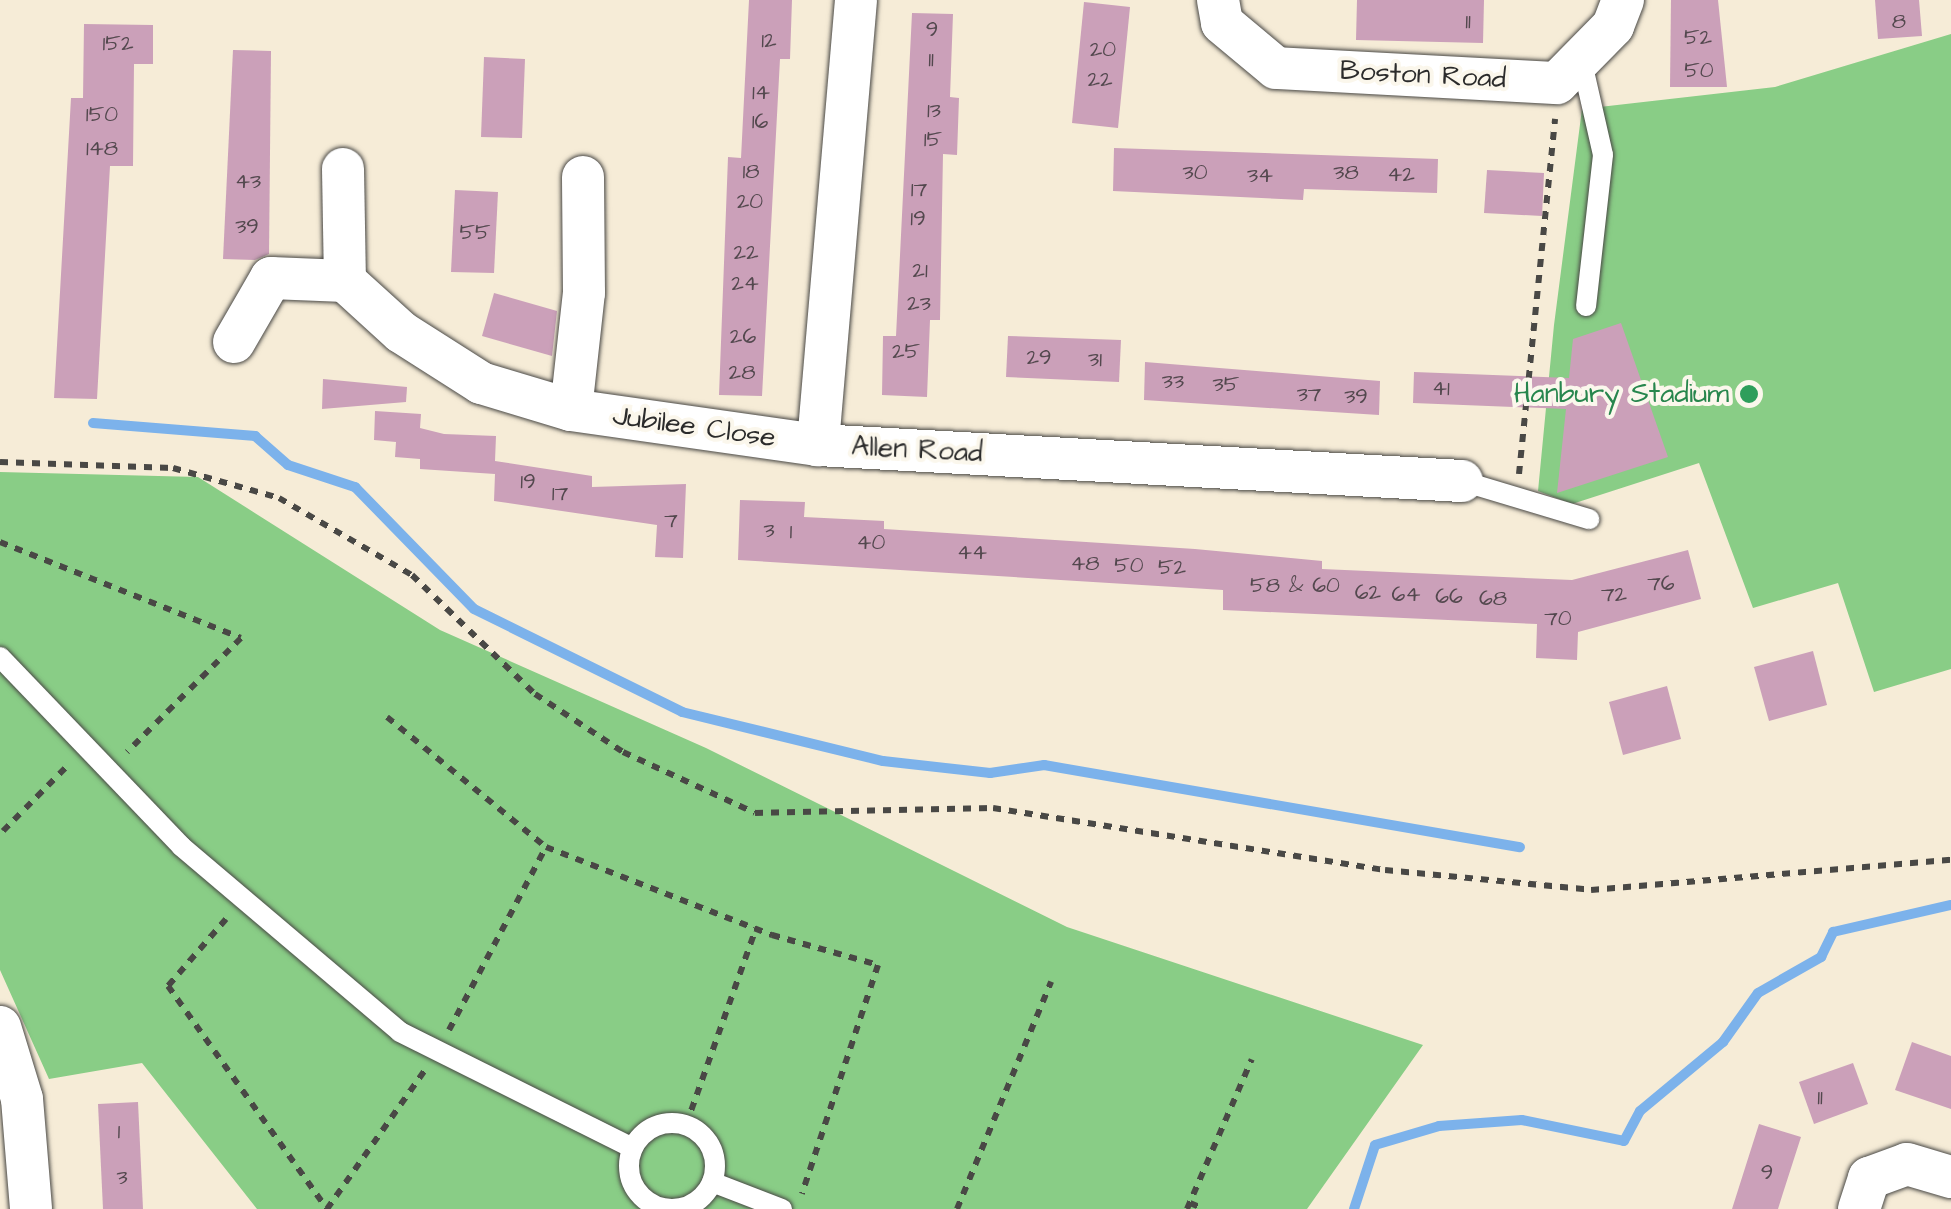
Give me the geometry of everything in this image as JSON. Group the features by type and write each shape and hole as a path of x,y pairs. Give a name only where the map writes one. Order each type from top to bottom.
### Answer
{"street":[{"name":"Allen Road","path":"856,0 818,445 1462,480"},
{"name":"Boston Road","path":"1218,0 1222,23 1276,68 1569,70"},
{"path":"1569,70 1613,26 1623,0"},
{"path":"234,342 271,278 345,281 343,169"},
{"path":"571,410 583,177"},
{"name":"Jubilee Close","path":"345,281 401,332 482,383 571,410 818,445"},
{"path":"0,1027 22,1099 31,1209"},
{"path":"1859,1209 1869,1178 1894,1169 1951,1177"},
{"path":"1936,1209 1951,1196"}],"lane":[{"path":"1569,70 1602,155 1586,306"},
{"path":"1462,480 1588,519"},
{"path":"0,657 109,770 243,899 400,1032 633,1148"},
{"path":"658,1125 686,1125 708,1142 712,1182 694,1202 660,1208 633,1184 633,1148 658,1125"},
{"path":"712,1182 782,1209"}],"path":[{"path":"1517,497 1569,70"},
{"path":"0,462 174,468 279,498 412,575 535,694 675,780 754,813 993,808 1385,870 1591,890 1951,860"},
{"path":"0,542 241,638 109,770"},
{"path":"387,717 546,847 756,928 878,965 798,1209"},
{"path":"3,831 86,747"},
{"path":"243,899 168,986 327,1209"},
{"path":"686,1125 756,928"},
{"path":"957,1209 1051,982"},
{"path":"1204,1209 1189,1206 1252,1058"}],"green space":[{"name":"Hanbury Stadium","path":"1951,34 1951,669 1874,692 1838,583 1753,608 1699,463 1572,504 1538,491 1554,325 1582,109 1775,87"},
{"path":"0,472 198,477 440,630 706,748 1067,927 1423,1045 1307,1209 257,1209 142,1063 49,1079 0,970"}],"building":[{"path":"749,0 792,0 790,59 780,59 762,396 719,395 728,157 741,158"},
{"path":"1357,0 1484,0 1483,43 1356,40"},
{"path":"1671,0 1718,0 1727,87 1670,87"},
{"path":"1875,0 1919,0 1922,36 1878,39"},
{"path":"1084,2 1130,7 1118,128 1072,123"},
{"path":"912,13 953,14 950,97 959,98 957,155 943,154 940,320 930,320 927,397 882,395 883,336 896,336"},
{"path":"84,24 153,25 153,64 134,64 133,166 110,166 97,399 54,398 71,98 83,98"},
{"path":"233,50 271,51 269,254 255,260 223,259"},
{"path":"484,57 525,59 522,138 481,137"},
{"path":"1114,148 1438,159 1437,193 1304,189 1303,200 1113,191"},
{"path":"1487,170 1544,173 1542,216 1484,213"},
{"path":"455,190 498,192 494,273 451,272"},
{"path":"494,293 557,311 552,356 482,336"},
{"path":"1621,323 1668,457 1557,493 1566,409 1413,403 1414,372 1569,378 1573,339"},
{"path":"1008,336 1121,340 1119,382 1006,377"},
{"path":"1145,362 1380,381 1379,415 1144,400"},
{"path":"323,379 407,387 406,402 322,409"},
{"path":"375,411 421,414 420,428 444,434 496,436 495,461 592,476 592,487 686,484 683,558 655,557 657,525 494,501 495,474 420,469 420,459 395,457 396,442 374,440"},
{"path":"740,500 805,502 804,517 884,521 884,529 1195,549 1322,561 1322,569 1572,580 1688,550 1701,599 1578,632 1577,660 1536,658 1537,624 1223,610 1223,590 738,560"},
{"path":"1813,651 1827,705 1769,721 1754,667"},
{"path":"1667,686 1681,739 1623,755 1609,702"},
{"path":"1912,1042 1951,1056 1951,1109 1895,1090"},
{"path":"1853,1063 1868,1104 1814,1124 1799,1082"},
{"path":"138,1102 143,1209 103,1209 98,1104"},
{"path":"1759,1124 1801,1137 1778,1209 1732,1209"}],"waterway":[{"path":"93,423 255,436 288,465 355,487 474,609 682,712 883,761 990,773 1044,765 1520,847"},
{"path":"1354,1209 1375,1145 1439,1126 1522,1120 1624,1141 1640,1111 1723,1042 1758,993 1821,957 1833,932 1951,905"}],"place":[{"name":"Hanbury Stadium","path":"1749,394"}]}
